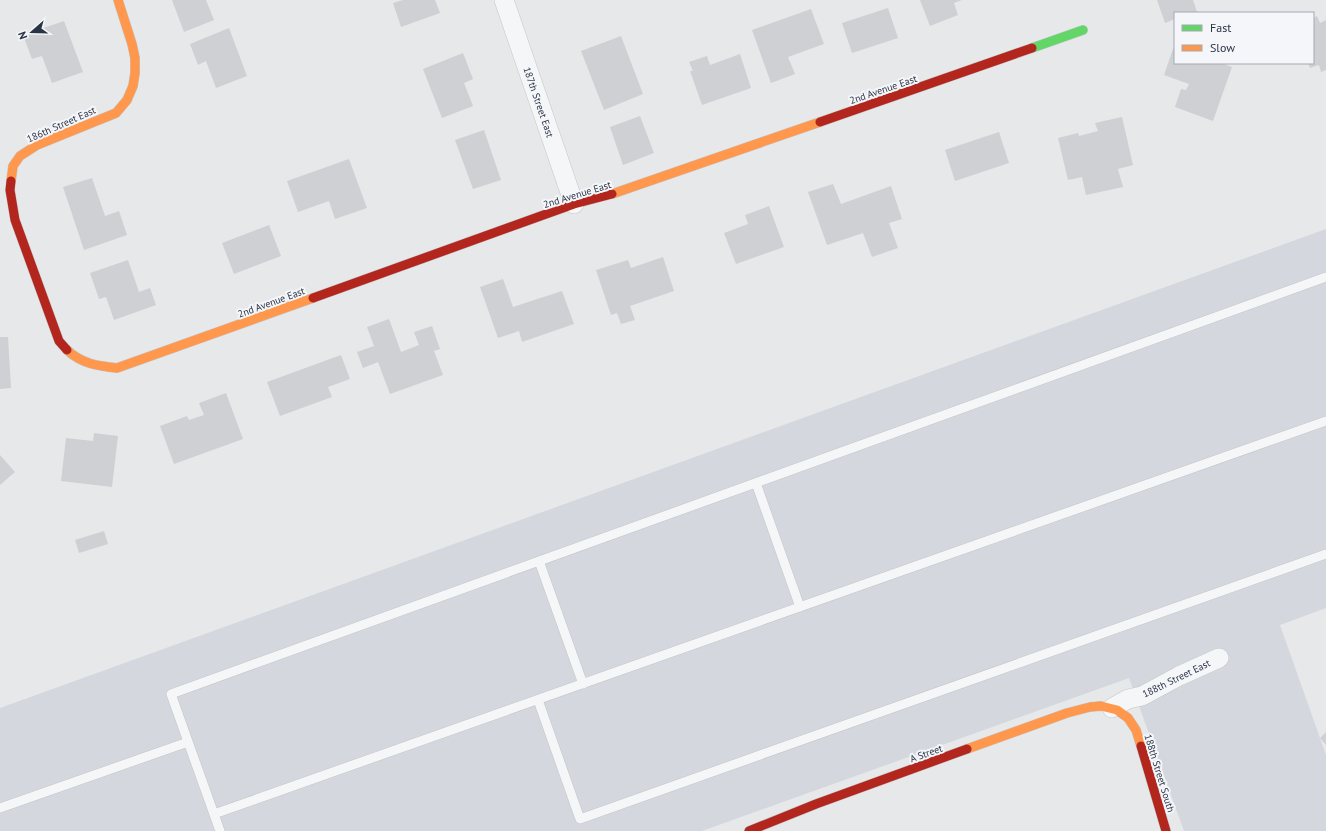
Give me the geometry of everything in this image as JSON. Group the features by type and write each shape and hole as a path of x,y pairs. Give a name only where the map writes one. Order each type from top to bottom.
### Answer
{"street":[{"name":"186th Street East","path":"78,360 68,352 59,341 15,220 10,190 13,166 20,156 37,145 116,113 125,104 132,92 136,71 135,55 118,0"},
{"name":"187th Street East","path":"504,0 574,204"},
{"name":"2nd Avenue East","path":"78,360 101,367 117,368 132,364 574,204 618,193 1083,30"},
{"name":"188th Street East","path":"1112,708 1128,699 1142,696 1178,676 1219,658"},
{"name":"A Street","path":"749,831 816,804 1067,713 1084,708 1102,706 1112,708"},
{"name":"188th Street South","path":"1112,708 1122,713 1129,720 1138,735 1162,811 1166,831"}],"lane":[{"path":"220,831 171,694 1326,277"},
{"path":"214,814 1326,421"},
{"path":"756,483 800,607"},
{"path":"538,700 580,819 1326,554"},
{"path":"539,561 582,684"},
{"path":"0,808 188,742"}],"shaded area":[{"path":"1326,229 1326,608 1280,625 1326,755 1326,831 1184,831 1129,678 702,831 0,831 0,708"}],"building":[{"path":"172,0 206,0 214,20 184,32"},
{"path":"403,0 435,0 440,13 401,27 393,3"},
{"path":"920,0 962,0 954,3 958,15 930,26"},
{"path":"1157,0 1193,0 1197,12 1174,12 1174,19 1165,23"},
{"path":"888,8 898,38 852,53 842,23"},
{"path":"811,9 824,44 788,57 795,74 771,83 752,30"},
{"path":"1317,16 1320,23 1326,20 1326,70 1321,72 1319,65 1310,68 1308,64 1314,64 1314,18"},
{"path":"64,21 83,72 52,83 42,56 32,59 23,35"},
{"path":"229,28 247,76 216,88 206,61 198,65 190,44"},
{"path":"621,36 643,94 604,110 581,51"},
{"path":"1174,46 1174,64 1224,64 1232,67 1213,121 1175,107 1181,89 1186,90 1189,84 1164,75"},
{"path":"463,53 473,79 464,83 473,106 442,118 423,69"},
{"path":"740,54 751,88 702,105 690,71 693,71 689,62 707,56 710,65"},
{"path":"640,116 654,153 623,165 610,127"},
{"path":"1122,117 1133,165 1118,169 1123,187 1086,195 1082,177 1068,180 1058,138 1078,133 1079,136 1098,131 1095,123"},
{"path":"484,130 501,180 473,189 455,140"},
{"path":"999,132 1009,163 955,181 945,150"},
{"path":"349,159 367,208 335,219 329,201 298,212 287,181"},
{"path":"92,178 105,216 119,211 127,235 84,250 63,187"},
{"path":"833,184 841,204 891,186 902,219 889,223 898,248 872,257 863,233 827,245 808,192"},
{"path":"769,206 784,247 736,264 724,233 748,224 745,215"},
{"path":"269,225 281,256 234,274 222,243"},
{"path":"663,257 674,291 630,306 635,320 621,324 617,313 611,315 596,270 628,260 631,268"},
{"path":"128,260 139,292 150,288 156,305 114,320 106,297 99,299 90,273"},
{"path":"503,279 513,307 562,291 574,324 522,342 519,331 498,338 480,287"},
{"path":"389,319 401,352 419,345 414,332 432,326 440,349 434,351 443,375 390,394 378,362 363,368 357,352 374,346 367,327"},
{"path":"0,337 8,337 11,388 0,389"},
{"path":"341,355 350,379 328,387 332,397 280,416 267,382"},
{"path":"226,393 243,439 174,464 160,426 187,416 189,420 204,415 199,403"},
{"path":"94,433 118,436 112,487 61,481 66,438 93,441"},
{"path":"0,455 15,472 0,485"},
{"path":"104,531 108,544 79,553 75,540"},
{"path":"1326,732 1326,745 1320,738"}],"traffic: fast":[{"path":"1032,48 1083,30"}],"traffic: slow":[{"path":"11,181 13,166 20,156 37,145 116,113 127,100 133,86 135,58 118,0"},
{"path":"612,194 820,122"},
{"path":"67,350 84,361 97,365 117,368 313,298"},
{"path":"967,749 1067,713 1090,707 1101,706 1117,710 1128,718 1136,730 1141,746"}],"traffic: jam":[{"path":"820,122 1032,48"},
{"path":"11,181 10,190 15,220 59,341 67,350"},
{"path":"313,298 574,204 612,194"},
{"path":"1141,746 1166,831"},
{"path":"749,831 816,804 967,749"}]}
